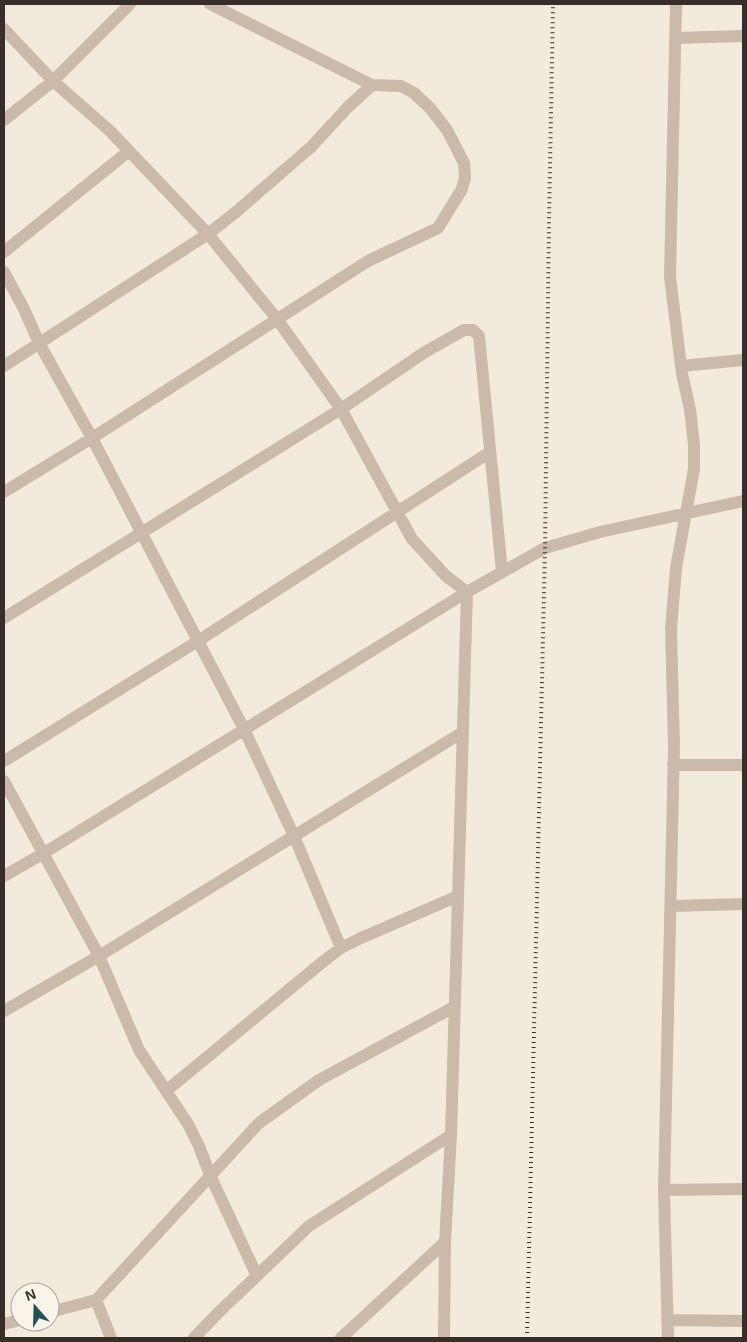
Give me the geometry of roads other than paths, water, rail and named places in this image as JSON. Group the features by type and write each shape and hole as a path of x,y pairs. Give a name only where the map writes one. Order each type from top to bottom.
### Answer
{"street":[{"path":"4,120 53,81 130,4"},
{"path":"4,492 92,438 368,261 438,228 462,188 465,178 464,163 447,130 430,108 407,88 395,85 372,84 210,4"},
{"path":"668,1338 664,1190 674,765 671,629 676,568 694,470 694,445 690,409 681,366 670,277 676,4"},
{"path":"4,30 53,81 110,131 208,234 277,319 342,409 412,538 446,576 467,592"},
{"path":"676,38 743,36"},
{"path":"4,366 208,234 311,147 372,84"},
{"path":"4,252 129,151"},
{"path":"4,272 24,309 39,343 142,532 244,729 294,836 341,948"},
{"path":"4,618 342,409 425,352 464,330 473,330 479,336 502,572"},
{"path":"681,366 743,360"},
{"path":"4,761 198,641 490,452"},
{"path":"4,876 467,592 546,548 600,532 743,501"},
{"path":"444,1338 445,1242 467,592"},
{"path":"4,1011 99,956 463,732"},
{"path":"674,765 743,765"},
{"path":"4,781 99,956 139,1050 192,1131 210,1175 257,1276"},
{"path":"166,1091 341,948 458,896"},
{"path":"670,906 743,904"},
{"path":"60,1309 96,1300 259,1123 319,1080 454,1007"},
{"path":"194,1338 309,1226 450,1135"},
{"path":"664,1190 743,1189"},
{"path":"341,1338 445,1242"},
{"path":"96,1300 111,1338"},
{"path":"668,1320 743,1321"}],"railway":[{"path":"527,1338 545,548 553,4"}]}
